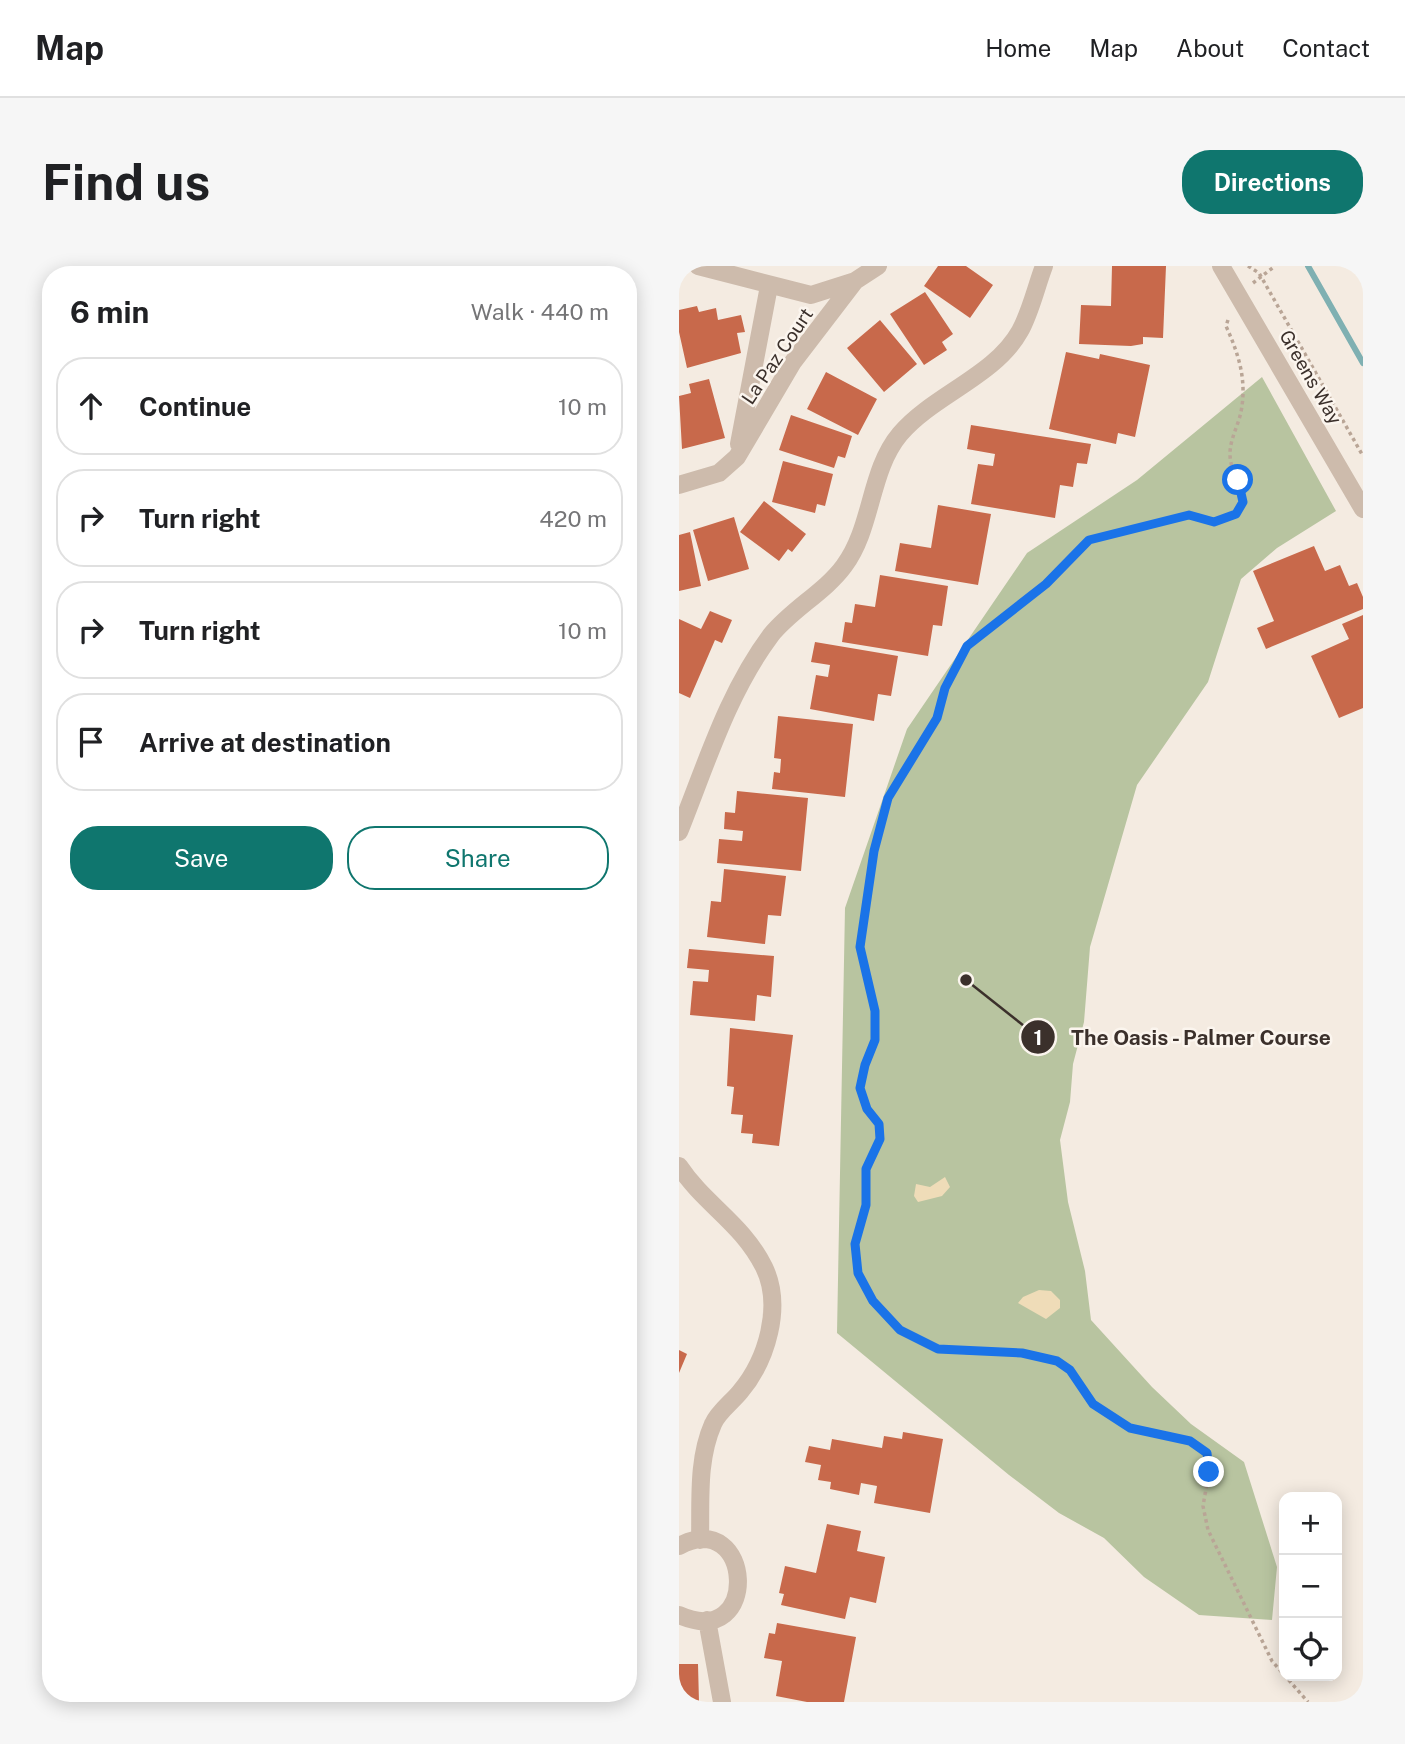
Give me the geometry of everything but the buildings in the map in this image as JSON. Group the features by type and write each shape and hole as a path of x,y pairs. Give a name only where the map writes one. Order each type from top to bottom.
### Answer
{"street":[{"path":"698,266 811,295 855,281 878,266"},
{"path":"679,832 736,689 772,634 844,566 867,521 879,475 898,436 932,404 986,368 1020,332 1044,266"},
{"name":"Greens Way","path":"1221,266 1363,509"},
{"name":"La Paz Court","path":"679,485 719,473 737,457 793,362 855,281"},
{"name":"La Paz Court","path":"737,457 769,286"},
{"path":"679,1166 689,1181 744,1232 766,1270 773,1312 763,1354 742,1390 713,1422 702,1464 700,1540"},
{"path":"679,1545 700,1540 725,1548 739,1570 740,1584 730,1608 707,1620 693,1621 679,1615"},
{"path":"707,1620 722,1702"}],"path":[{"path":"1248,266 1261,276 1363,456"},
{"path":"1275,266 1238,294 1226,326 1239,356 1245,386 1241,414 1230,442 1230,459 1243,502 1236,514 1214,522 1189,515 1089,540 1046,584 967,646 945,688 937,718 888,798 871,863 860,947 875,1011 875,1040 860,1088 867,1109 879,1124 880,1139 866,1169 866,1205 855,1244 858,1273 873,1301 900,1330 938,1349 1022,1353 1057,1361 1070,1370 1093,1404 1130,1428 1190,1441 1207,1453 1209,1472 1203,1506 1208,1530 1272,1661 1308,1702"}],"green space":[{"path":"1262,377 1336,511 1277,548 1241,579 1208,682 1137,785 1090,947 1084,1022 1073,1064 1070,1102 1060,1140 1068,1202 1085,1271 1091,1320 1152,1387 1191,1424 1244,1462 1277,1567 1272,1620 1199,1615 1144,1577 1104,1538 1059,1513 1009,1475 837,1333 845,908 907,729 1027,553 1137,480"}],"sand":[{"path":"945,1177 950,1187 942,1196 918,1202 914,1196 916,1184 930,1187"},
{"path":"1039,1290 1051,1291 1060,1300 1060,1308 1046,1319 1018,1303 1023,1297"}],"waterway":[{"path":"1308,266 1363,363"}],"place":[{"name":"The Oasis - Palmer Course","path":"966,980"}],"route":[{"path":"1209,1472 1207,1453 1190,1441 1130,1428 1093,1404 1070,1370 1057,1361 1022,1353 990,1350 967,1353 938,1349 900,1330 873,1301 858,1273 855,1244 866,1205 866,1169 880,1139 879,1124 867,1109 860,1088 875,1040 875,1011 860,947 864,902 888,798 937,718 945,688 958,658 967,646 1046,584 1089,540 1189,515 1214,522 1236,514 1243,502 1238,480"}]}
